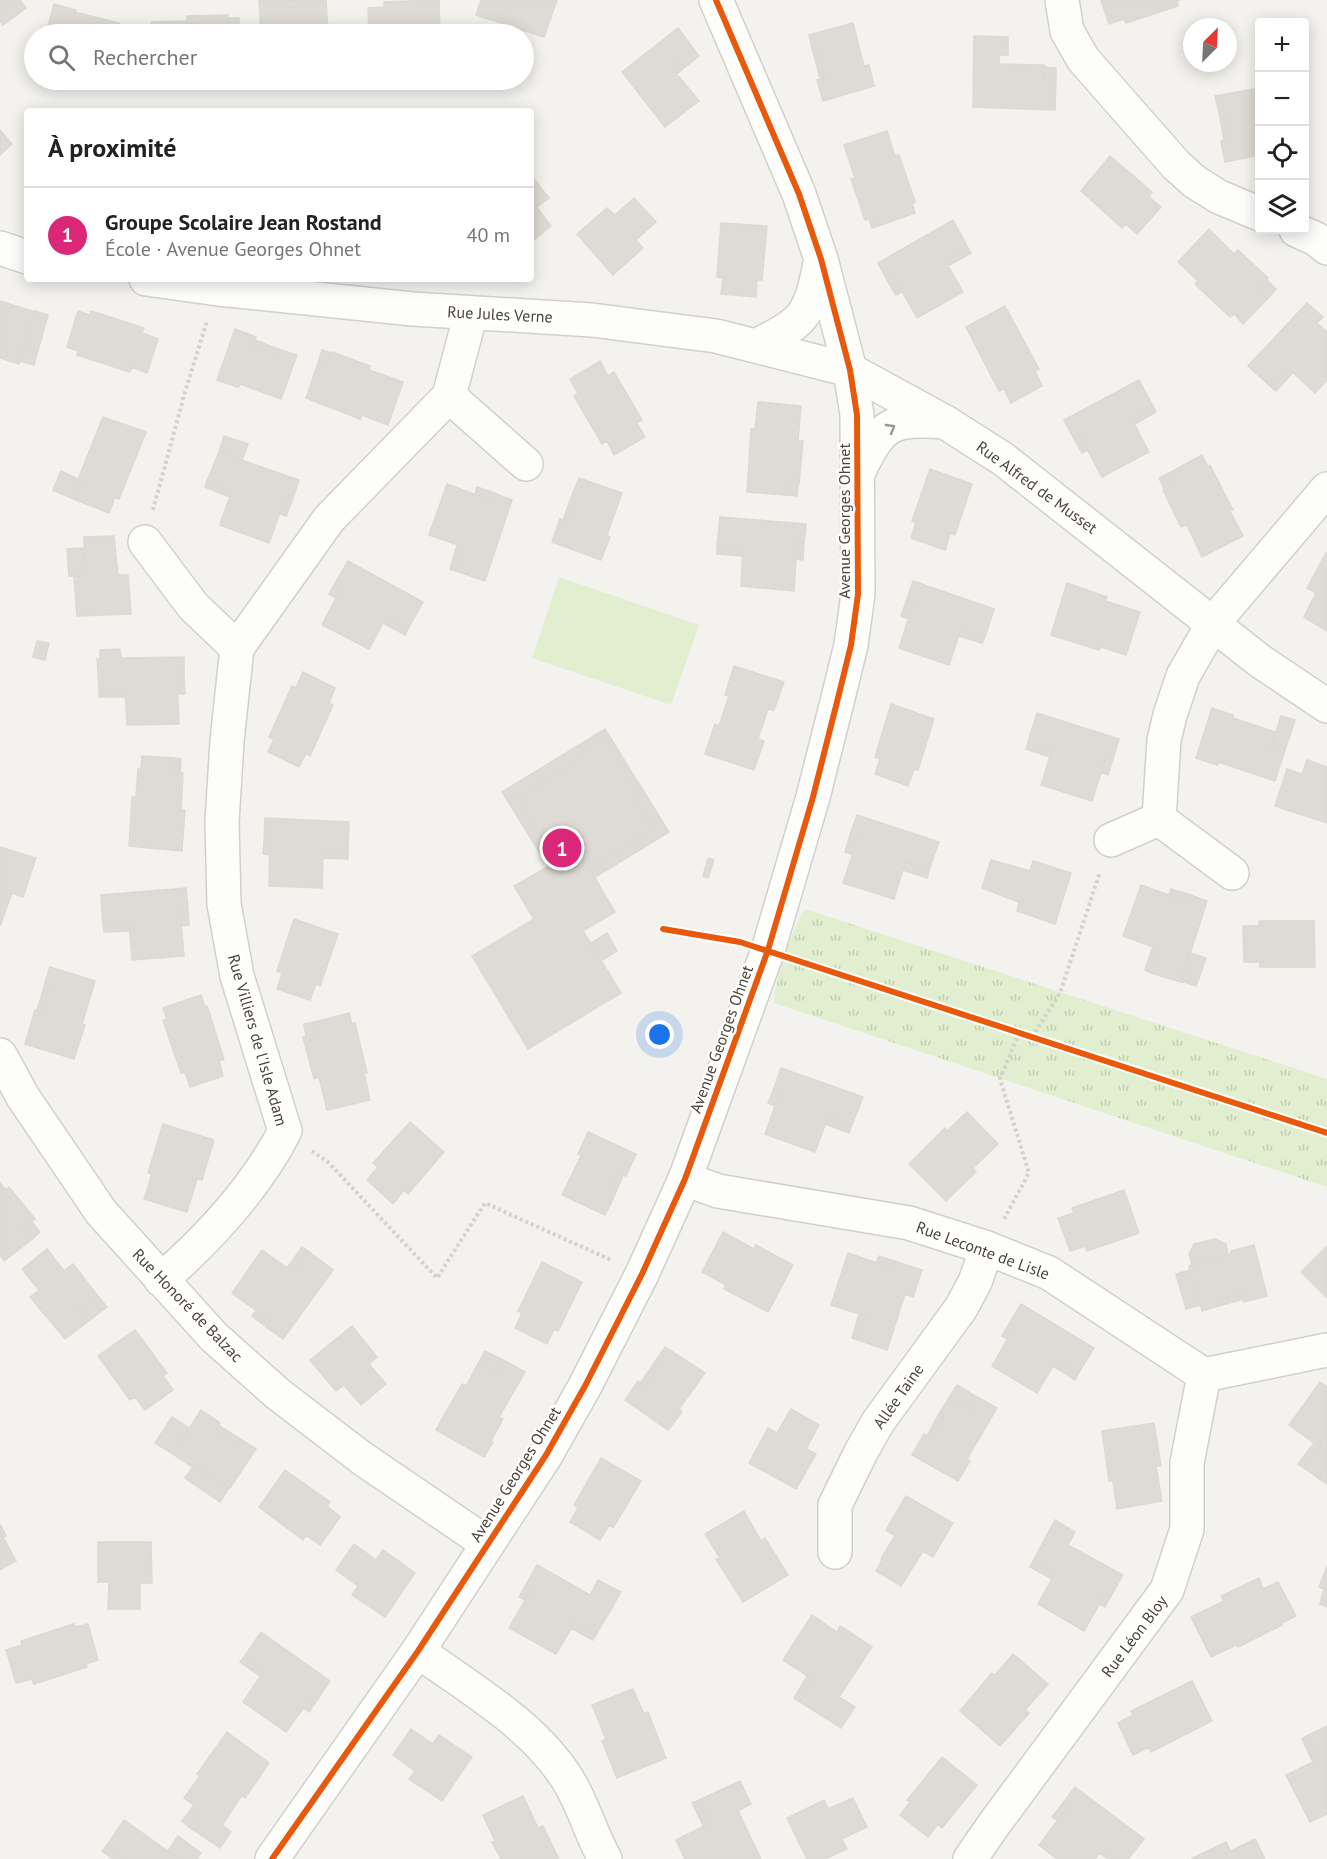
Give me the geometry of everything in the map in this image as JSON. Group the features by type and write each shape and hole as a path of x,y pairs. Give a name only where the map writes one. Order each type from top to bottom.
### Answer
{"street":[{"name":"Avenue Georges Ohnet","path":"272,1859 418,1652 557,1435 585,1386 642,1274 685,1179 768,950 813,797 851,645 858,594 859,471 857,415 850,370 821,259 799,194 716,0"},
{"path":"1062,0 1066,32 1083,59 1176,165 1195,182 1219,197 1255,212"},
{"path":"1305,234 1327,248"},
{"path":"0,248 24,256"},
{"path":"758,345 788,328 804,315 814,289 821,259"},
{"name":"Rue Jules Verne","path":"168,282 413,309 592,320 716,336 850,370"},
{"name":"Rue Villiers de l'Isle Adam","path":"161,1280 191,1254 230,1210 275,1150 285,1131 237,976 224,904 222,822 226,741 237,648 329,519 449,396 471,313"},
{"name":"Rue Alfred de Musset","path":"850,370 945,422 1003,459 1214,622 1260,661 1327,706"},
{"path":"449,396 526,464"},
{"name":"Avenue Georges Ohnet","path":"859,471 879,435 892,424 906,421 945,422"},
{"path":"1159,819 1164,740 1183,676 1214,622 1327,489"},
{"path":"145,542 193,606 237,648"},
{"path":"1111,840 1159,819"},
{"path":"1159,819 1232,873"},
{"name":"Rue Honoré de Balzac","path":"0,1055 12,1105 101,1212 214,1337 278,1394 363,1459 488,1544"},
{"name":"Rue Leconte de Lisle","path":"685,1179 717,1191 909,1223 987,1248 1049,1273 1204,1375"},
{"name":"Allée Taine","path":"835,1552 836,1505 861,1452 878,1422 961,1308 975,1282 987,1248"},
{"path":"1204,1375 1327,1350"},
{"name":"Rue Léon Bloy","path":"970,1859 1167,1590 1187,1530 1188,1463 1204,1375"},
{"path":"418,1652 501,1711 532,1736 549,1754 568,1781 605,1859"}],"path":[{"path":"145,542 185,392 218,289"},
{"path":"1032,1037 1060,993 1111,840"},
{"path":"663,929 740,942 768,950 1327,1133"},
{"path":"987,1248 1029,1173 1000,1079 1019,1033"},
{"path":"285,1131 328,1162 437,1278 485,1203 642,1274"}],"green space":[{"path":"559,577 699,625 671,705 532,658"},
{"path":"805,909 1327,1079 1327,1187 774,1003 785,954"}],"building":[{"path":"0,0 20,0 26,8 3,25 0,21"},
{"path":"259,0 281,0 281,8 309,6 309,0 326,0 327,24 260,24"},
{"path":"309,0 309,6 281,8 281,1"},
{"path":"439,0 440,24 369,24 368,8 384,7 384,2"},
{"path":"481,0 557,0 544,37 534,34 534,24 504,24 476,15"},
{"path":"1101,0 1180,0 1177,1 1178,6 1126,23 1124,19 1109,24"},
{"path":"54,4 76,10 73,19 93,24 49,24"},
{"path":"75,12 102,19 101,24 93,24 73,19"},
{"path":"228,15 228,24 151,24 151,22 187,21 187,16"},
{"path":"228,18 239,18 239,24 228,24"},
{"path":"102,19 119,24 101,24"},
{"path":"853,23 864,66 869,65 874,86 823,101 817,80 825,77 818,50 813,52 809,35"},
{"path":"678,28 699,56 685,67 679,60 671,67 699,101 665,127 622,72"},
{"path":"974,36 1008,37 1008,55 999,55 999,64 1044,65 1044,78 1056,79 1055,110 973,107"},
{"path":"818,50 825,77 820,78 813,52"},
{"path":"679,60 685,67 677,74 671,67"},
{"path":"1044,67 1056,68 1056,79 1044,78"},
{"path":"1255,89 1255,156 1225,162 1221,141 1230,139 1224,111 1219,113 1215,96"},
{"path":"1224,111 1230,139 1224,140 1219,113"},
{"path":"0,130 12,144 0,155"},
{"path":"887,131 895,156 899,155 915,202 912,204 915,213 881,225 878,216 865,220 851,179 855,178 844,145"},
{"path":"1110,156 1152,192 1149,197 1161,207 1137,234 1126,224 1122,228 1081,191"},
{"path":"534,179 549,198 537,207 534,204"},
{"path":"634,198 656,222 636,240 643,248 613,275 577,234 607,208 615,215"},
{"path":"534,204 551,226 534,240"},
{"path":"878,216 881,225 872,228 869,219"},
{"path":"953,220 967,246 944,259 963,292 917,318 894,277 887,280 878,263"},
{"path":"721,223 767,226 762,280 757,280 756,297 721,294 723,278 717,277"},
{"path":"1209,229 1234,254 1238,250 1268,278 1258,288 1269,297 1243,324 1234,314 1230,317 1195,284 1198,281 1178,262"},
{"path":"967,246 971,253 948,266 944,259"},
{"path":"894,277 902,292 896,295 887,280"},
{"path":"1267,280 1276,289 1269,297 1258,288"},
{"path":"0,301 35,312 19,364 0,358"},
{"path":"1307,303 1323,317 1317,323 1327,332 1327,380 1315,393 1288,368 1270,386 1248,366"},
{"path":"1005,306 1039,369 1035,371 1042,386 1011,403 1004,389 999,391 966,327"},
{"path":"35,311 48,315 34,365 20,361"},
{"path":"78,311 90,315 91,311 144,328 142,333 158,339 147,373 132,367 130,372 77,355 78,351 67,347"},
{"path":"235,329 256,337 253,346 279,356 281,350 297,355 281,399 240,384 238,387 217,380"},
{"path":"255,340 281,350 279,356 253,346"},
{"path":"322,350 331,353 326,366 318,363"},
{"path":"332,352 370,366 369,370 403,382 388,425 362,415 360,419 306,398 318,363 326,366"},
{"path":"600,361 608,376 614,372 642,420 637,423 645,437 614,455 607,441 602,444 574,396 578,393 570,379"},
{"path":"1288,368 1293,372 1276,391 1270,386"},
{"path":"1139,380 1153,406 1131,418 1149,452 1102,477 1080,436 1074,439 1064,420"},
{"path":"758,402 801,406 798,441 803,441 799,484 786,483 785,495 747,492 751,429 755,429"},
{"path":"1153,406 1156,412 1135,424 1131,418"},
{"path":"103,417 146,432 119,499 115,497 109,513 76,500 82,484 77,482"},
{"path":"224,436 248,444 242,460 219,452"},
{"path":"1080,436 1088,450 1082,453 1074,439"},
{"path":"219,452 299,480 292,501 285,498 269,543 220,525 232,490 207,481"},
{"path":"1202,455 1208,467 1210,465 1233,510 1230,511 1243,536 1202,557 1187,525 1181,527 1163,490 1175,485 1169,473"},
{"path":"930,469 972,484 955,535 950,534 945,550 911,538 916,523 912,521"},
{"path":"61,471 78,479 77,482 82,484 76,500 53,490"},
{"path":"1169,473 1175,485 1165,490 1159,478"},
{"path":"579,478 622,493 601,560 552,542 560,519 568,522 577,496 572,495"},
{"path":"207,481 232,490 230,497 205,487"},
{"path":"786,483 798,484 797,496 785,495"},
{"path":"447,484 490,500 492,492 512,500 485,581 456,571 464,547 429,535"},
{"path":"477,487 492,492 490,500 475,494"},
{"path":"572,495 577,496 568,522 563,520"},
{"path":"285,498 292,501 286,516 280,514"},
{"path":"720,517 806,524 804,543 797,543 794,591 741,586 743,549 717,546"},
{"path":"114,536 118,575 128,575 131,614 77,616 74,576 85,576 84,537"},
{"path":"797,543 804,543 803,560 796,559"},
{"path":"457,545 464,547 456,571 450,569"},
{"path":"717,546 743,549 743,556 717,554"},
{"path":"84,548 85,576 69,576 67,549"},
{"path":"1326,553 1327,631 1304,617 1316,593 1307,588"},
{"path":"348,561 423,602 408,629 387,616 369,649 322,625 343,584 337,580"},
{"path":"337,580 343,584 336,598 329,594"},
{"path":"913,581 994,609 985,637 961,629 949,665 899,648 913,604 906,602"},
{"path":"1067,583 1107,597 1105,601 1140,612 1126,655 1101,647 1099,650 1051,635"},
{"path":"906,602 913,604 908,619 901,616"},
{"path":"387,616 408,629 405,635 383,623"},
{"path":"961,629 985,637 982,643 959,636"},
{"path":"37,641 49,643 45,660 33,657"},
{"path":"120,649 121,658 184,657 184,678 177,678 179,724 127,725 125,689 99,690 97,659 100,659 100,650"},
{"path":"734,666 784,682 774,710 768,709 758,739 764,741 754,770 705,754 715,724 719,726 729,696 725,695"},
{"path":"303,672 335,688 329,703 333,705 310,756 306,753 299,767 268,752 274,739 269,737 292,686 296,688"},
{"path":"177,678 184,678 185,694 178,694"},
{"path":"125,689 125,697 99,697 99,690"},
{"path":"891,704 934,719 918,770 914,769 908,786 875,774 880,759 875,757"},
{"path":"1212,708 1233,715 1233,718 1275,732 1271,748 1284,753 1275,781 1218,762 1217,765 1196,758"},
{"path":"1037,713 1119,739 1113,759 1106,757 1092,801 1041,785 1052,750 1028,742"},
{"path":"1281,716 1295,720 1284,753 1271,748"},
{"path":"605,729 669,832 594,878 589,868 654,829 634,797 640,793 604,735 579,751 582,758 518,797 556,862 548,866 502,792"},
{"path":"604,735 640,793 634,797 654,829 589,868 615,912 583,931 621,993 528,1049 472,956 534,919 514,886 556,862 518,797 582,758 579,751"},
{"path":"1028,742 1052,750 1050,757 1026,749"},
{"path":"142,756 174,758 173,772 183,773 181,810 185,810 182,851 129,846 132,797 136,797 138,769 141,769"},
{"path":"1106,757 1113,759 1108,775 1101,772"},
{"path":"174,758 181,759 180,772 173,772"},
{"path":"1307,760 1327,767 1327,823 1275,806 1287,769 1302,774"},
{"path":"857,815 939,842 929,870 905,862 894,899 843,883 858,838 850,835"},
{"path":"265,818 349,822 348,852 323,851 322,888 269,886 270,839 264,840"},
{"path":"850,835 858,838 852,854 845,852"},
{"path":"270,839 270,855 263,854 264,840"},
{"path":"0,847 36,858 23,897 12,893 0,926"},
{"path":"323,851 348,852 348,859 323,858"},
{"path":"708,858 714,860 708,878 703,876"},
{"path":"991,860 1030,871 1033,861 1071,873 1055,924 1017,911 1019,902 982,888"},
{"path":"905,862 929,870 927,878 903,870"},
{"path":"1141,885 1185,901 1188,894 1207,901 1181,982 1151,973 1159,949 1123,936"},
{"path":"186,888 188,909 180,910 184,956 132,960 129,922 103,924 101,895"},
{"path":"1171,889 1188,894 1185,901 1169,895"},
{"path":"188,909 189,925 181,926 180,910"},
{"path":"294,919 338,934 320,986 316,984 310,1000 277,989 282,973 277,971"},
{"path":"1259,921 1314,921 1315,967 1260,967 1260,962 1244,962 1243,926 1259,926"},
{"path":"129,922 129,931 104,932 103,924"},
{"path":"607,933 617,951 601,961 590,944"},
{"path":"1153,946 1159,949 1151,973 1145,970"},
{"path":"1190,953 1206,958 1196,986 1181,981"},
{"path":"50,967 95,981 74,1059 25,1044 35,1010 43,1012 51,985 45,983"},
{"path":"45,983 51,985 43,1012 37,1011"},
{"path":"201,995 205,1007 207,1006 224,1059 219,1061 223,1076 190,1087 185,1072 181,1073 163,1020 167,1019 163,1008"},
{"path":"349,1013 352,1024 355,1023 367,1073 364,1073 370,1100 327,1110 319,1077 314,1079 303,1037 317,1034 314,1022"},
{"path":"314,1022 317,1034 306,1037 304,1024"},
{"path":"781,1068 863,1097 852,1125 828,1117 815,1152 765,1134 780,1091 774,1088"},
{"path":"774,1088 780,1091 775,1106 768,1103"},
{"path":"967,1112 998,1144 973,1168 976,1172 946,1201 909,1164 945,1128 947,1131"},
{"path":"828,1117 852,1125 849,1133 825,1124"},
{"path":"410,1122 444,1152 408,1194 404,1190 393,1204 367,1180 378,1167 373,1163"},
{"path":"163,1124 214,1140 202,1180 197,1179 187,1212 144,1199 152,1174 148,1173"},
{"path":"588,1132 636,1154 626,1176 618,1173 607,1197 613,1199 605,1215 562,1195 581,1156 578,1154"},
{"path":"618,1173 623,1175 613,1199 607,1197"},
{"path":"0,1183 6,1190 9,1187 35,1219 21,1230 30,1241 4,1261 0,1255"},
{"path":"1124,1190 1139,1233 1087,1251 1085,1246 1070,1251 1058,1218 1074,1213 1072,1208"},
{"path":"32,1222 40,1232 30,1241 21,1230"},
{"path":"723,1232 754,1249 756,1245 793,1265 768,1312 724,1289 726,1285 702,1272"},
{"path":"1215,1239 1226,1244 1228,1255 1192,1265 1189,1254 1194,1244"},
{"path":"1254,1245 1267,1296 1244,1302 1242,1294 1216,1300 1218,1306 1202,1311 1189,1266"},
{"path":"1327,1246 1327,1298 1301,1272"},
{"path":"302,1247 308,1251 293,1272 287,1268"},
{"path":"47,1249 64,1271 73,1264 97,1295 77,1311 86,1323 65,1339 30,1297 39,1290 22,1269"},
{"path":"262,1250 293,1272 308,1251 333,1270 283,1339 266,1327 270,1321 232,1293"},
{"path":"848,1253 892,1268 894,1261 922,1270 913,1297 905,1294 887,1350 858,1340 866,1316 831,1305"},
{"path":"879,1256 894,1261 892,1268 876,1263"},
{"path":"542,1262 582,1282 558,1331 554,1329 547,1344 515,1328 522,1313 518,1311"},
{"path":"1190,1270 1200,1305 1186,1309 1176,1274"},
{"path":"1242,1294 1244,1299 1218,1306 1216,1300"},
{"path":"97,1295 107,1307 86,1323 77,1311"},
{"path":"1021,1304 1094,1348 1078,1374 1056,1361 1037,1393 992,1366 1015,1326 1010,1322"},
{"path":"256,1311 270,1321 266,1327 252,1316"},
{"path":"859,1314 866,1316 858,1340 852,1338"},
{"path":"1010,1322 1015,1326 1007,1339 1002,1336"},
{"path":"352,1326 377,1357 369,1364 386,1384 361,1405 344,1385 336,1391 310,1360"},
{"path":"135,1330 167,1373 163,1376 173,1390 145,1410 135,1397 130,1400 98,1356"},
{"path":"665,1347 705,1373 679,1409 682,1412 668,1430 625,1400 638,1381 646,1386 661,1364 656,1360"},
{"path":"485,1351 505,1361 498,1375 478,1364"},
{"path":"656,1360 661,1364 646,1386 641,1382"},
{"path":"505,1361 525,1372 499,1417 503,1419 484,1457 436,1430 462,1384 466,1386 478,1364 498,1375"},
{"path":"1056,1361 1078,1374 1075,1380 1053,1366"},
{"path":"1320,1382 1327,1387 1327,1484 1304,1468 1320,1447 1289,1425"},
{"path":"957,1385 977,1397 970,1410 949,1398"},
{"path":"977,1397 997,1408 967,1459 970,1461 958,1481 912,1455 924,1434 931,1438 945,1415 940,1412 949,1398 970,1410"},
{"path":"791,1409 819,1425 806,1449 816,1454 796,1489 749,1463 768,1428 777,1433"},
{"path":"201,1410 220,1423 215,1429 239,1445 242,1440 256,1449 230,1488 173,1454"},
{"path":"940,1412 945,1415 931,1438 927,1436"},
{"path":"172,1417 189,1428 173,1454 155,1443"},
{"path":"1154,1423 1161,1466 1156,1466 1162,1501 1117,1509 1113,1481 1109,1481 1102,1431"},
{"path":"218,1425 242,1440 239,1445 215,1429"},
{"path":"1314,1443 1320,1447 1304,1468 1298,1464"},
{"path":"601,1458 641,1481 613,1528 609,1525 600,1540 570,1522 578,1508 574,1505"},
{"path":"194,1465 229,1488 220,1502 185,1478"},
{"path":"285,1470 330,1502 327,1506 340,1517 320,1545 306,1535 303,1540 259,1507"},
{"path":"906,1496 953,1523 933,1557 923,1551 901,1586 876,1571 895,1536 886,1530"},
{"path":"744,1511 761,1541 765,1538 788,1575 743,1602 716,1559 720,1558 705,1534"},
{"path":"1055,1520 1075,1532 1068,1545 1123,1575 1112,1594 1107,1591 1084,1631 1038,1604 1055,1573 1033,1561"},
{"path":"0,1524 6,1536 3,1537 16,1561 0,1570"},
{"path":"98,1542 151,1542 152,1583 140,1583 140,1609 108,1609 109,1582 98,1582"},
{"path":"354,1544 376,1560 383,1550 415,1573 385,1617 352,1595 358,1586 336,1570"},
{"path":"1033,1561 1055,1573 1052,1579 1030,1567"},
{"path":"537,1565 590,1595 598,1580 621,1592 596,1635 575,1622 556,1654 509,1628 533,1587 527,1583"},
{"path":"1327,1566 1327,1607 1320,1604 1324,1589 1319,1587"},
{"path":"1259,1578 1263,1589 1278,1582 1296,1616 1238,1647 1236,1645 1211,1657 1191,1617 1224,1601 1221,1596"},
{"path":"527,1583 533,1587 525,1600 519,1597"},
{"path":"1107,1591 1112,1594 1105,1607 1100,1604"},
{"path":"812,1615 850,1641 854,1635 872,1647 839,1697 855,1707 841,1728 800,1702 814,1680 783,1660"},
{"path":"575,1622 596,1635 593,1640 571,1628"},
{"path":"74,1624 75,1627 88,1624 98,1660 86,1664 87,1667 34,1684 32,1679 16,1683 6,1650 22,1645 21,1641"},
{"path":"840,1626 854,1635 850,1641 837,1632"},
{"path":"261,1632 330,1681 318,1699 313,1695 286,1732 243,1702 264,1671 244,1657"},
{"path":"1013,1654 1048,1684 1025,1710 1029,1713 1000,1746 960,1711 992,1673 995,1675"},
{"path":"244,1657 264,1671 260,1676 240,1662"},
{"path":"807,1676 814,1680 800,1702 794,1698"},
{"path":"1192,1681 1212,1721 1151,1752 1149,1747 1133,1755 1118,1723 1133,1715 1131,1711"},
{"path":"633,1689 644,1714 648,1712 666,1758 617,1778 602,1741 606,1739 592,1705"},
{"path":"313,1695 318,1699 309,1712 304,1708"},
{"path":"1327,1726 1327,1814 1310,1822 1286,1775 1319,1759 1308,1735"},
{"path":"411,1729 433,1744 439,1735 472,1757 442,1801 409,1779 415,1771 393,1755"},
{"path":"227,1732 269,1763 245,1798 242,1795 222,1825 231,1832 220,1848 189,1827 201,1810 184,1798 200,1776 197,1774"},
{"path":"1308,1735 1319,1759 1313,1762 1302,1739"},
{"path":"942,1757 977,1785 942,1828 938,1824 928,1837 900,1815 910,1802 907,1800"},
{"path":"740,1781 751,1804 738,1811 761,1859 685,1859 676,1840 710,1823 699,1800"},
{"path":"1075,1787 1144,1839 1128,1859 1119,1859 1104,1847 1095,1859 1057,1859 1039,1845 1067,1808 1062,1804"},
{"path":"523,1796 538,1828 543,1826 559,1859 501,1859 492,1842 495,1841 483,1815"},
{"path":"853,1798 867,1827 842,1839 847,1849 825,1859 807,1859 787,1818 824,1800 828,1809"},
{"path":"699,1800 710,1823 704,1827 692,1803"},
{"path":"1062,1804 1067,1808 1057,1820 1052,1817"},
{"path":"194,1805 201,1810 189,1827 182,1821"},
{"path":"124,1820 179,1859 126,1859 107,1845"},
{"path":"178,1836 201,1853 197,1859 179,1859 168,1851"},
{"path":"1255,1839 1265,1859 1191,1859 1226,1842 1231,1851"},
{"path":"107,1845 126,1859 113,1859 102,1851"},
{"path":"1104,1847 1119,1859 1108,1859 1099,1853"}],"cycle path":[{"path":"272,1859 418,1651 546,1455 585,1386 642,1274 685,1179 768,950 813,797 851,645 858,594 857,415 850,370 821,259 799,194 716,0"},
{"path":"663,929 740,942 1327,1133"}],"place":[{"name":"Groupe Scolaire Jean Rostand","path":"562,848"}]}
